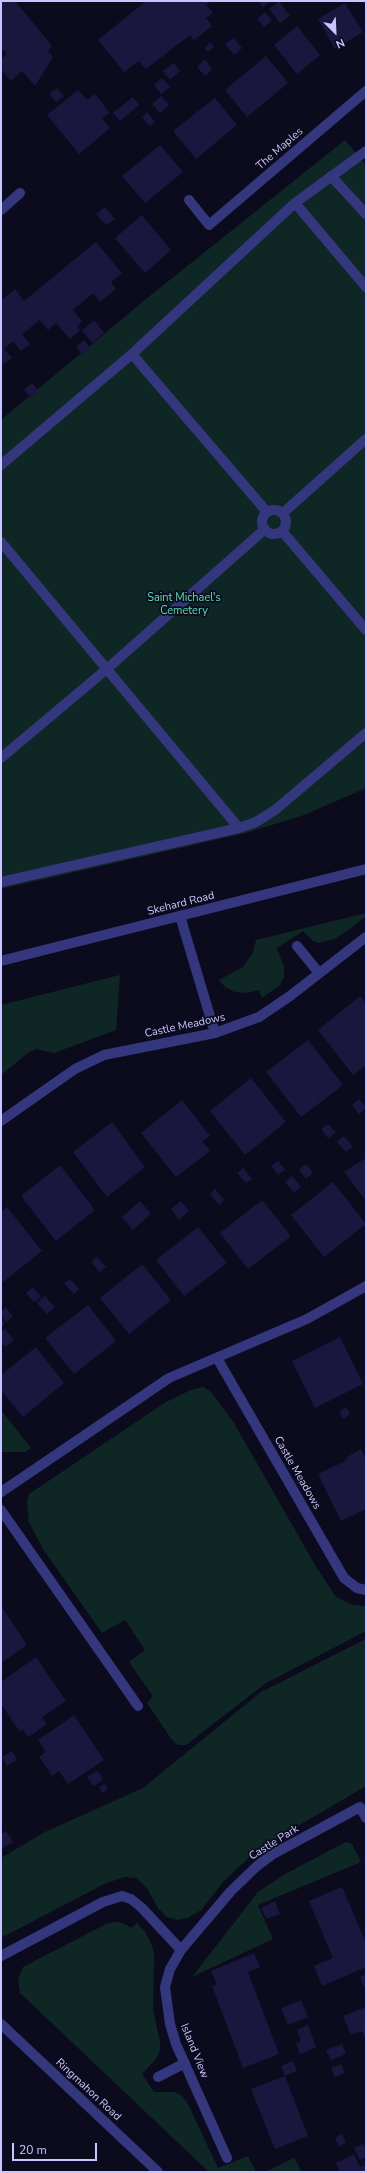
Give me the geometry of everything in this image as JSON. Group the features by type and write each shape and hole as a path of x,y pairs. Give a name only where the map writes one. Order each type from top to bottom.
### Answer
{"street":[{"name":"The Maples","path":"189,200 209,225 366,91"},
{"path":"1,465 132,354 295,203 366,151"},
{"path":"332,176 366,214"},
{"path":"1,210 20,193"},
{"path":"295,203 366,287"},
{"path":"132,354 267,512"},
{"path":"283,513 366,439"},
{"path":"273,510 283,513 286,524 282,530 271,533 265,529 262,522 267,512 273,510"},
{"path":"1,758 108,668 265,529"},
{"path":"282,530 366,630"},
{"path":"1,542 108,668 239,828"},
{"path":"1,882 239,828 256,822 275,810 366,733"},
{"name":"Skehard Road","path":"1,962 366,870"},
{"path":"180,916 215,1033"},
{"name":"Castle Meadows","path":"1,1121 75,1070 104,1056 215,1033 259,1017 366,937"},
{"path":"297,946 319,973"},
{"path":"1,1492 169,1378 307,1318 366,1286"},
{"name":"Castle Meadows","path":"217,1358 344,1578 357,1588 366,1590"},
{"path":"1,1510 138,1706"},
{"name":"Castle Park","path":"181,1950 231,1891 257,1866 273,1854 363,1805 366,1818"},
{"path":"1,1956 97,1905 122,1896 131,1899 142,1908 181,1950"},
{"name":"Island View","path":"181,1950 170,1969 165,1987 170,2024 185,2063 227,2158"},
{"name":"Ringmahon Road","path":"1,2024 158,2172"},
{"path":"158,2077 185,2063"}],"green space":[{"name":"Saint Michael's Cemetery","path":"345,140 366,165 366,788 304,815 246,833 1,889 1,420 146,299"},
{"path":"366,913 366,916 334,939 319,943 313,941 303,931 277,948 284,967 284,977 280,985 262,998 259,990 247,993 235,992 225,987 219,980 243,967 253,953 256,940"},
{"path":"120,975 116,1030 54,1053 36,1049 29,1052 1,1075 1,1005"},
{"path":"203,1387 211,1392 234,1423 315,1565 336,1597 352,1605 366,1606 366,1631 266,1683 186,1745 178,1745 172,1740 147,1703 153,1696 129,1662 145,1650 125,1620 102,1633 43,1549 29,1522 27,1503 29,1494 166,1402 191,1390"},
{"path":"1,1410 31,1448 25,1452 1,1452"},
{"path":"366,1639 366,1786 257,1850 224,1881 201,1910 188,1918 177,1920 167,1917 158,1908 147,1888 136,1878 125,1877 106,1883 1,1938 1,1858 45,1832 143,1788 261,1692"},
{"path":"346,1842 352,1844 361,1862 258,1905 273,1939 192,1977 258,1892 285,1874"},
{"path":"108,1923 123,1923 131,1928 137,1923 145,1932 152,1945 154,1955 153,2009 160,2042 160,2051 156,2059 142,2074 154,2092 174,2092 182,2096 188,2104 218,2168 248,2156 256,2172 209,2172 20,1993 18,1979 23,1967"},
{"path":"294,2158 302,2172 265,2172"}],"building":[{"path":"1,1 15,1 52,46 48,50 53,57 35,86 22,71 11,81 1,69 1,59 7,54 1,48"},
{"path":"146,1 211,1 206,5 213,13 206,18 212,26 194,40 190,35 146,69 139,61 124,72 98,40"},
{"path":"258,1 271,1 263,7"},
{"path":"279,1 290,16 280,23 269,9"},
{"path":"345,3 363,32 335,49 318,19"},
{"path":"265,12 272,21 264,27 257,19"},
{"path":"297,26 320,55 297,74 274,45"},
{"path":"234,38 242,48 234,55 225,44"},
{"path":"210,42 214,47 208,52 205,48"},
{"path":"266,56 288,83 247,117 225,90"},
{"path":"205,59 212,69 205,76 197,67"},
{"path":"174,63 180,71 170,80 163,71"},
{"path":"162,78 170,87 161,94 154,85"},
{"path":"57,88 64,96 56,102 49,94"},
{"path":"78,90 87,100 95,94 110,113 102,118 110,128 79,154 47,115"},
{"path":"161,96 169,105 160,113 152,104"},
{"path":"133,97 139,105 120,121 113,113"},
{"path":"215,98 237,125 196,159 173,131"},
{"path":"147,112 155,122 149,126 142,117"},
{"path":"160,145 183,172 145,203 122,176"},
{"path":"105,207 115,219 106,225 96,214"},
{"path":"142,215 171,250 145,273 115,238"},
{"path":"96,242 122,273 111,282 116,289 100,302 93,293 73,310 82,321 77,326 80,330 70,339 56,323 48,330 40,320 22,334 30,344 21,351 13,341 4,349 12,358 1,366 1,301 15,289 24,301"},
{"path":"94,320 104,333 92,343 82,330"},
{"path":"84,340 91,348 82,355 76,347"},
{"path":"32,383 39,392 31,398 24,390"},
{"path":"360,996 366,1004 366,1065 353,1075 318,1030"},
{"path":"308,1040 343,1085 301,1117 266,1072"},
{"path":"251,1078 286,1122 245,1155 210,1111"},
{"path":"359,1099 366,1108 359,1114 352,1105"},
{"path":"182,1100 210,1136 202,1141 210,1151 176,1177 141,1133"},
{"path":"112,1122 145,1167 107,1197 73,1152"},
{"path":"328,1124 336,1133 328,1138 321,1129"},
{"path":"344,1136 353,1147 346,1152 337,1142"},
{"path":"366,1158 366,1201 344,1172"},
{"path":"278,1161 285,1170 278,1175 271,1166"},
{"path":"306,1164 313,1173 306,1179 299,1170"},
{"path":"60,1165 95,1210 56,1241 21,1196"},
{"path":"243,1168 252,1179 246,1183 237,1173"},
{"path":"292,1176 301,1187 294,1193 285,1182"},
{"path":"333,1182 366,1224 324,1257 291,1215"},
{"path":"215,1189 224,1200 219,1205 210,1194"},
{"path":"262,1200 291,1236 248,1269 220,1233"},
{"path":"140,1201 151,1214 133,1230 122,1217"},
{"path":"181,1201 189,1211 179,1220 171,1209"},
{"path":"7,1207 42,1251 3,1282 1,1279 1,1212"},
{"path":"198,1227 227,1263 184,1296 156,1260"},
{"path":"97,1257 106,1267 100,1272 91,1262"},
{"path":"142,1264 171,1300 129,1334 100,1298"},
{"path":"70,1279 79,1289 74,1294 64,1283"},
{"path":"33,1287 41,1297 34,1302 26,1293"},
{"path":"45,1296 55,1307 47,1314 37,1303"},
{"path":"88,1305 116,1341 74,1374 45,1338"},
{"path":"6,1307 13,1317 6,1322 1,1316 1,1311"},
{"path":"1,1318 5,1324 1,1327"},
{"path":"5,1329 14,1340 5,1347 1,1342 1,1332"},
{"path":"340,1337 363,1384 315,1408 292,1361"},
{"path":"36,1347 64,1383 23,1417 1,1390 1,1375"},
{"path":"346,1407 350,1414 343,1419 339,1412"},
{"path":"361,1449 366,1460 366,1509 341,1521 318,1474 348,1459 347,1457"},
{"path":"1,1606 27,1645 1,1663"},
{"path":"36,1657 66,1701 42,1717 47,1724 28,1737 23,1730 20,1732 1,1704 1,1682"},
{"path":"74,1715 104,1760 68,1784 59,1771 52,1776 39,1757 46,1752 38,1740"},
{"path":"12,1751 17,1760 7,1766 2,1757"},
{"path":"98,1771 103,1780 93,1786 87,1777"},
{"path":"105,1784 108,1789 102,1793 99,1787"},
{"path":"6,1831 13,1842 1,1849 1,1834"},
{"path":"342,1887 366,1943 366,1967 322,1986 314,1966 333,1958 309,1901"},
{"path":"275,1901 280,1914 266,1919 261,1908"},
{"path":"254,1953 260,1967 248,1972 279,2054 243,2068 212,1986 217,1985 211,1971"},
{"path":"366,1975 366,1986 364,1987 360,1977"},
{"path":"301,2000 308,2017 288,2025 281,2008"},
{"path":"366,2007 366,2040 362,2031 351,2035 343,2016"},
{"path":"308,2025 316,2047 300,2054 296,2043 301,2041 297,2030"},
{"path":"342,2044 346,2054 331,2060 326,2050"},
{"path":"293,2061 297,2071 285,2076 281,2066"},
{"path":"341,2064 345,2073 335,2077 331,2068"},
{"path":"285,2076 308,2136 275,2149 251,2089"},
{"path":"342,2134 346,2142 339,2147 335,2138"},
{"path":"363,2144 366,2150 366,2157 360,2160 354,2148"},
{"path":"354,2154 360,2167 366,2165 366,2172 340,2172 336,2163"}]}
